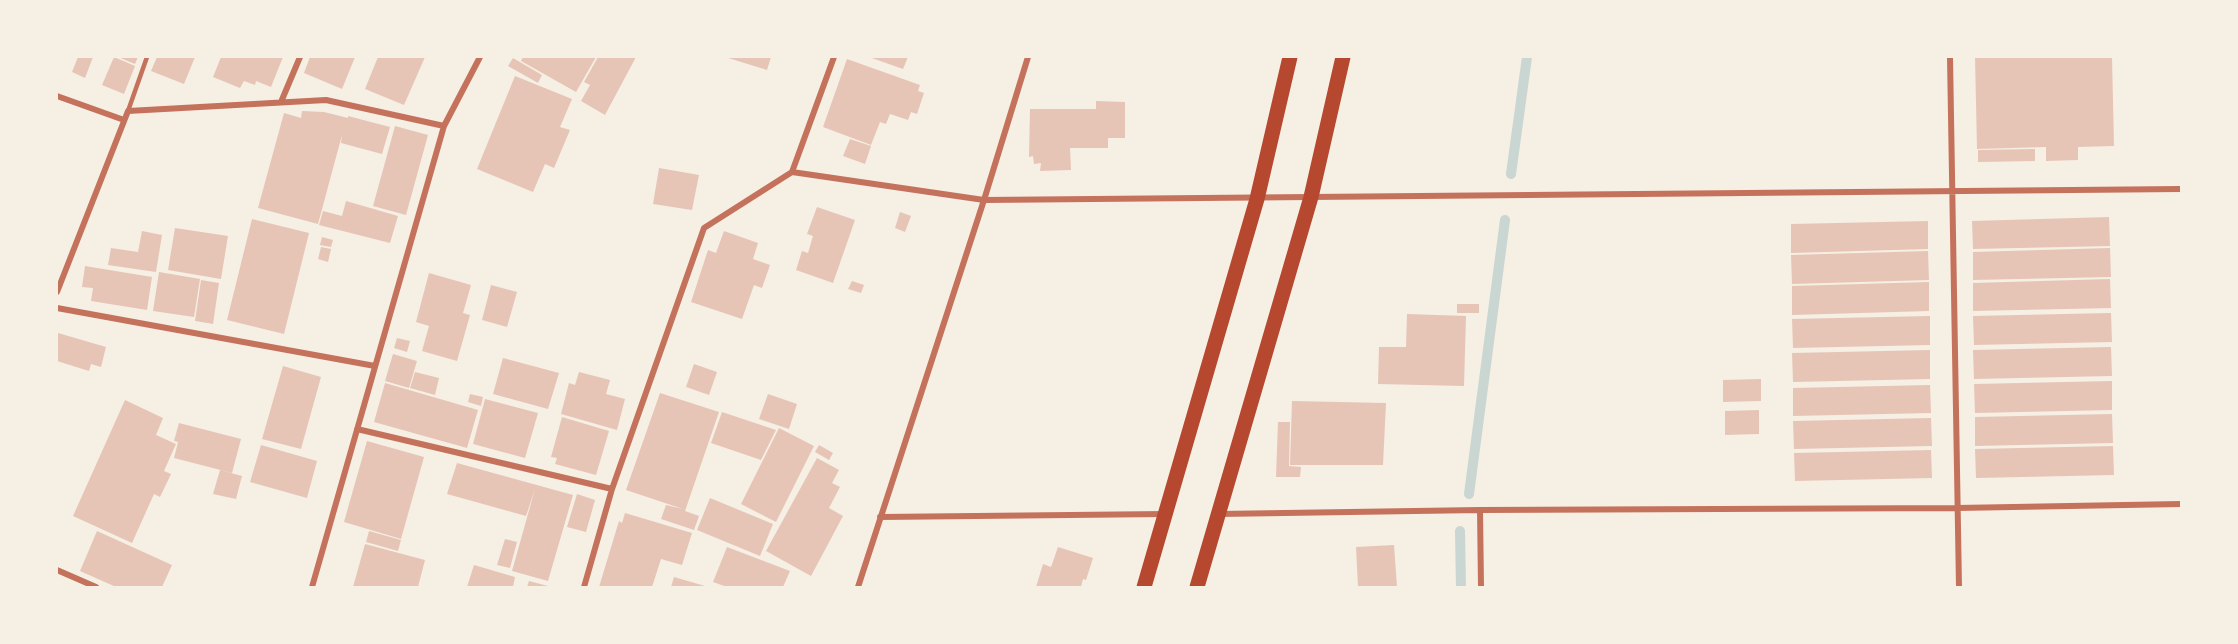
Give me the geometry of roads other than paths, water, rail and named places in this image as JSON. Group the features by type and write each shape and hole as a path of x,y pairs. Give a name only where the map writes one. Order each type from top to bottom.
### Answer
{"main road":[{"path":"1144,587 1257,199 1290,57"},
{"path":"1197,587 1311,197 1342,57"}],"street":[{"path":"281,102 300,57"},
{"path":"312,587 444,126 480,57"},
{"path":"584,587 612,489 704,228 792,172 834,57"},
{"path":"858,587 984,201 1028,57"},
{"path":"1950,57 1959,587"},
{"path":"57,96 124,120"},
{"path":"57,292 128,111 326,100 444,126"},
{"path":"792,172 984,201 2181,189"},
{"path":"57,308 375,366"},
{"path":"357,429 612,489"},
{"path":"1218,514 2181,504"},
{"path":"1480,510 1481,587"},
{"path":"880,517 1166,514"},
{"path":"57,570 96,587"}],"lane":[{"path":"128,111 147,57"}],"waterway":[{"path":"1511,174 1527,57"},
{"path":"1469,494 1505,220"},
{"path":"1460,531 1461,587"}]}
